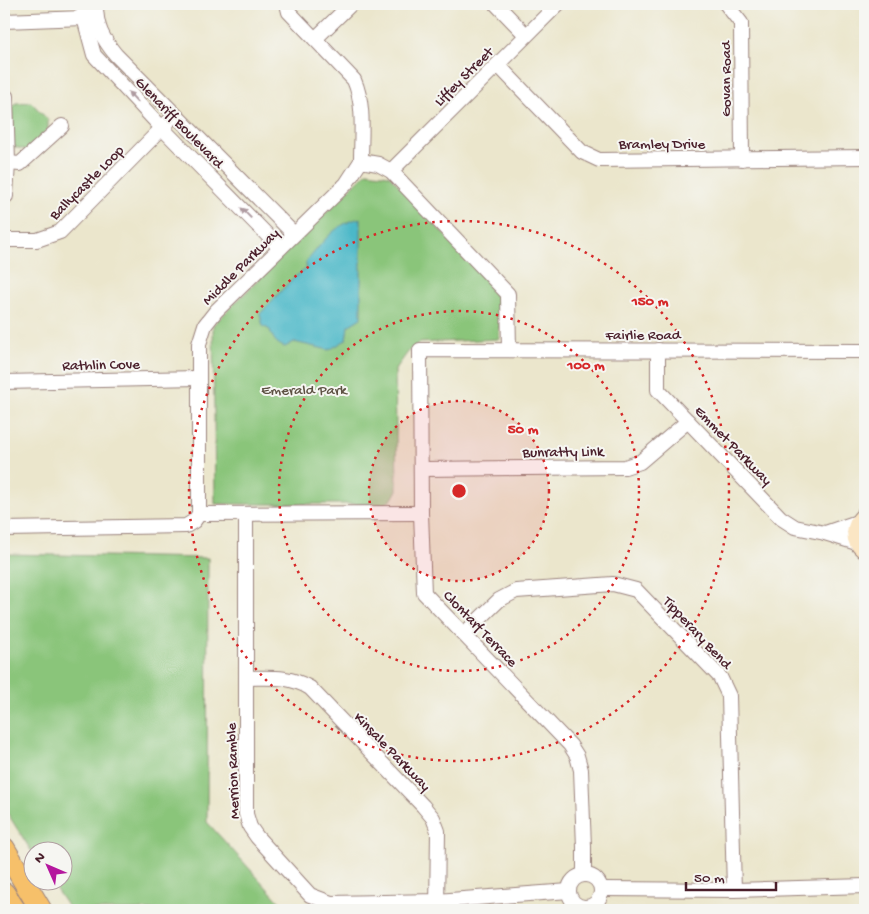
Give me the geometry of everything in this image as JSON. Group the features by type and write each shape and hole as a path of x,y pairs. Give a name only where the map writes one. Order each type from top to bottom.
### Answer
{"main road":[{"path":"4,848 41,910"},
{"path":"4,893 15,910"}],"street":[{"name":"Glenariff Boulevard","path":"83,4 92,12 101,36 116,55 294,234"},
{"path":"287,4 289,12 354,80 361,104 361,161 378,164 391,171 508,294 509,350"},
{"path":"315,39 351,4"},
{"path":"496,4 526,35"},
{"name":"Liffey Street","path":"391,171 558,4"},
{"name":"Govan Road","path":"726,4 741,23 742,158"},
{"name":"Glenariff Boulevard","path":"92,12 94,55 162,128 280,248"},
{"path":"4,21 92,12"},
{"name":"Bramley Drive","path":"498,65 582,152 599,160 865,157"},
{"path":"6,96 8,164 6,196"},
{"name":"Ballycastle Loop","path":"4,240 37,240 60,232 175,115"},
{"path":"8,164 20,164 62,126"},
{"name":"Middle Parkway","path":"199,514 199,344 205,326 216,311 346,184 361,161"},
{"name":"Fairlie Road","path":"420,350 865,352"},
{"name":"Clontarf Terrace","path":"420,350 421,513 424,593 570,745 577,756 581,770 584,874"},
{"name":"Emmet Parkway","path":"658,350 658,390 782,518 795,527 826,533 863,547"},
{"name":"Rathlin Cove","path":"4,382 199,378"},
{"name":"Bunratty Link","path":"422,469 625,467 640,462 688,421"},
{"path":"4,528 186,526 194,521 199,514 421,513"},
{"name":"Merrion Ramble","path":"246,514 246,814 250,827 257,837 310,895 331,903 437,905 569,891"},
{"path":"826,533 864,518"},
{"path":"863,547 857,535 864,518"},
{"name":"Tipperary Bend","path":"464,634 500,600 516,591 613,584 636,590 720,677 729,696 734,890"},
{"name":"Kinsale Parkway","path":"246,678 286,678 310,688 424,806 433,818 438,831 437,905"},
{"path":"584,874 596,878 602,889 598,902 586,909 574,903 569,891 569,886 574,878 584,874"},
{"path":"602,889 734,890 865,886"}],"green space":[{"path":"31,102 48,120 48,129 27,150 14,147 12,108 16,103"},
{"name":"Emerald Park","path":"367,172 389,175 500,295 499,339 419,343 408,352 395,370 397,490 392,499 385,504 215,504 213,325"},
{"path":"4,554 208,558 207,822 287,910 70,910 58,892 72,892 72,842 26,842 4,808"}],"water":[{"path":"361,218 361,318 348,326 346,340 329,350 294,342 285,347 277,343 270,330 263,326 260,314 292,279 306,269 306,262 329,235 343,225"}]}
